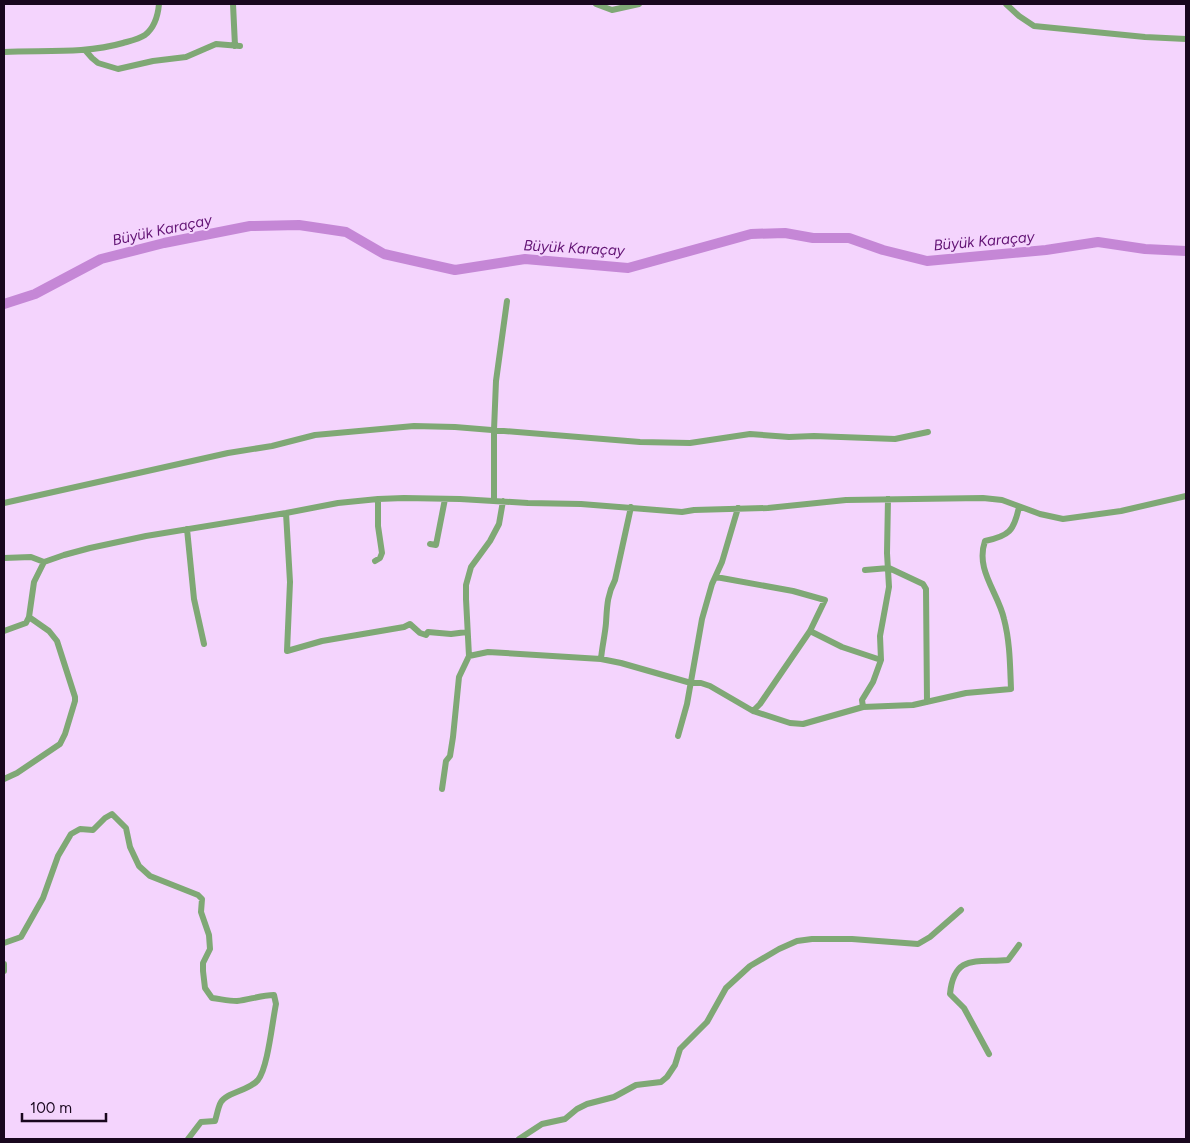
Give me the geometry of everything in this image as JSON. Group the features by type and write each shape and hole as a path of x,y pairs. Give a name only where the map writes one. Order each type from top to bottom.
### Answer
{"street":[{"path":"4,52 85,50 112,46 144,35 152,27 158,4"},
{"path":"85,50 98,63 118,69 153,61 186,57 216,44 238,46 233,4"},
{"path":"596,4 612,10 639,4"},
{"path":"1006,4 1034,26 1145,37 1186,38"},
{"path":"494,501 496,381 507,301"},
{"path":"4,503 228,453 272,446 315,435 414,426 494,430 640,442 690,443 750,434 788,437 895,439 928,432"},
{"path":"4,631 26,623 29,617 34,582 44,562 64,554 187,529 338,503 378,499 445,498 631,507 682,512 768,508 846,500 983,498 1002,500 1040,514 1063,518 1121,511 1186,496"},
{"path":"430,544 436,545 445,498"},
{"path":"375,561 380,558 382,553 378,526 378,499"},
{"path":"863,707 862,700 874,682 881,660 880,636 889,587 887,553 888,499"},
{"path":"442,789 446,761 450,756 453,737 459,677 469,656 466,600 468,577 471,567 490,542 499,524 503,501"},
{"path":"601,659 606,624 606,605 609,591 615,580 631,507"},
{"path":"469,656 488,652 601,659 622,663 691,683 701,683 710,686 753,711 790,723 803,724 863,707 927,702 966,693 1011,689 1010,646 1004,616 983,567 982,550 985,541 1003,537 1011,530 1016,522 1019,507"},
{"path":"678,736 691,683 702,619 738,508"},
{"path":"286,513 290,582 287,651 322,641 404,627 410,624 420,633 426,635 428,632 451,634 467,632"},
{"path":"187,529 194,599 204,644"},
{"path":"4,558 31,557 44,562"},
{"path":"865,570 889,568 923,584 926,589 927,702"},
{"path":"716,577 793,591 825,600 810,631 760,704 753,711"},
{"path":"4,779 17,773 60,744 64,738 75,702 57,641 49,631 29,617"},
{"path":"810,631 842,647 881,660"},
{"path":"4,943 21,938 43,898 58,856 71,834 80,829 93,830 112,814 126,828 130,847 139,866 150,876 202,898 201,912 209,935 210,949 203,962 203,971 206,988 212,998 238,1001 274,995 276,1004 265,1062 259,1079 252,1086 224,1099 220,1103 215,1121 201,1122 188,1139"},
{"path":"519,1139 542,1124 565,1119 577,1109 587,1104 614,1097 636,1085 661,1082 675,1065 680,1049 707,1022 726,988 750,966 779,949 797,941 812,939 852,939 918,944 930,937 961,910"},
{"path":"989,1054 964,1008 950,994 951,980 963,965 971,961 1008,960 1019,945"},
{"path":"4,964 4,971"}],"waterway":[{"name":"Büyük Karaçay","path":"4,304 35,294 101,259 164,243 250,226 299,225 346,232 384,254 455,270 525,259 628,268 751,234 785,233 813,238 849,238 883,250 927,261 1046,250 1098,242 1145,249 1186,251"}]}
